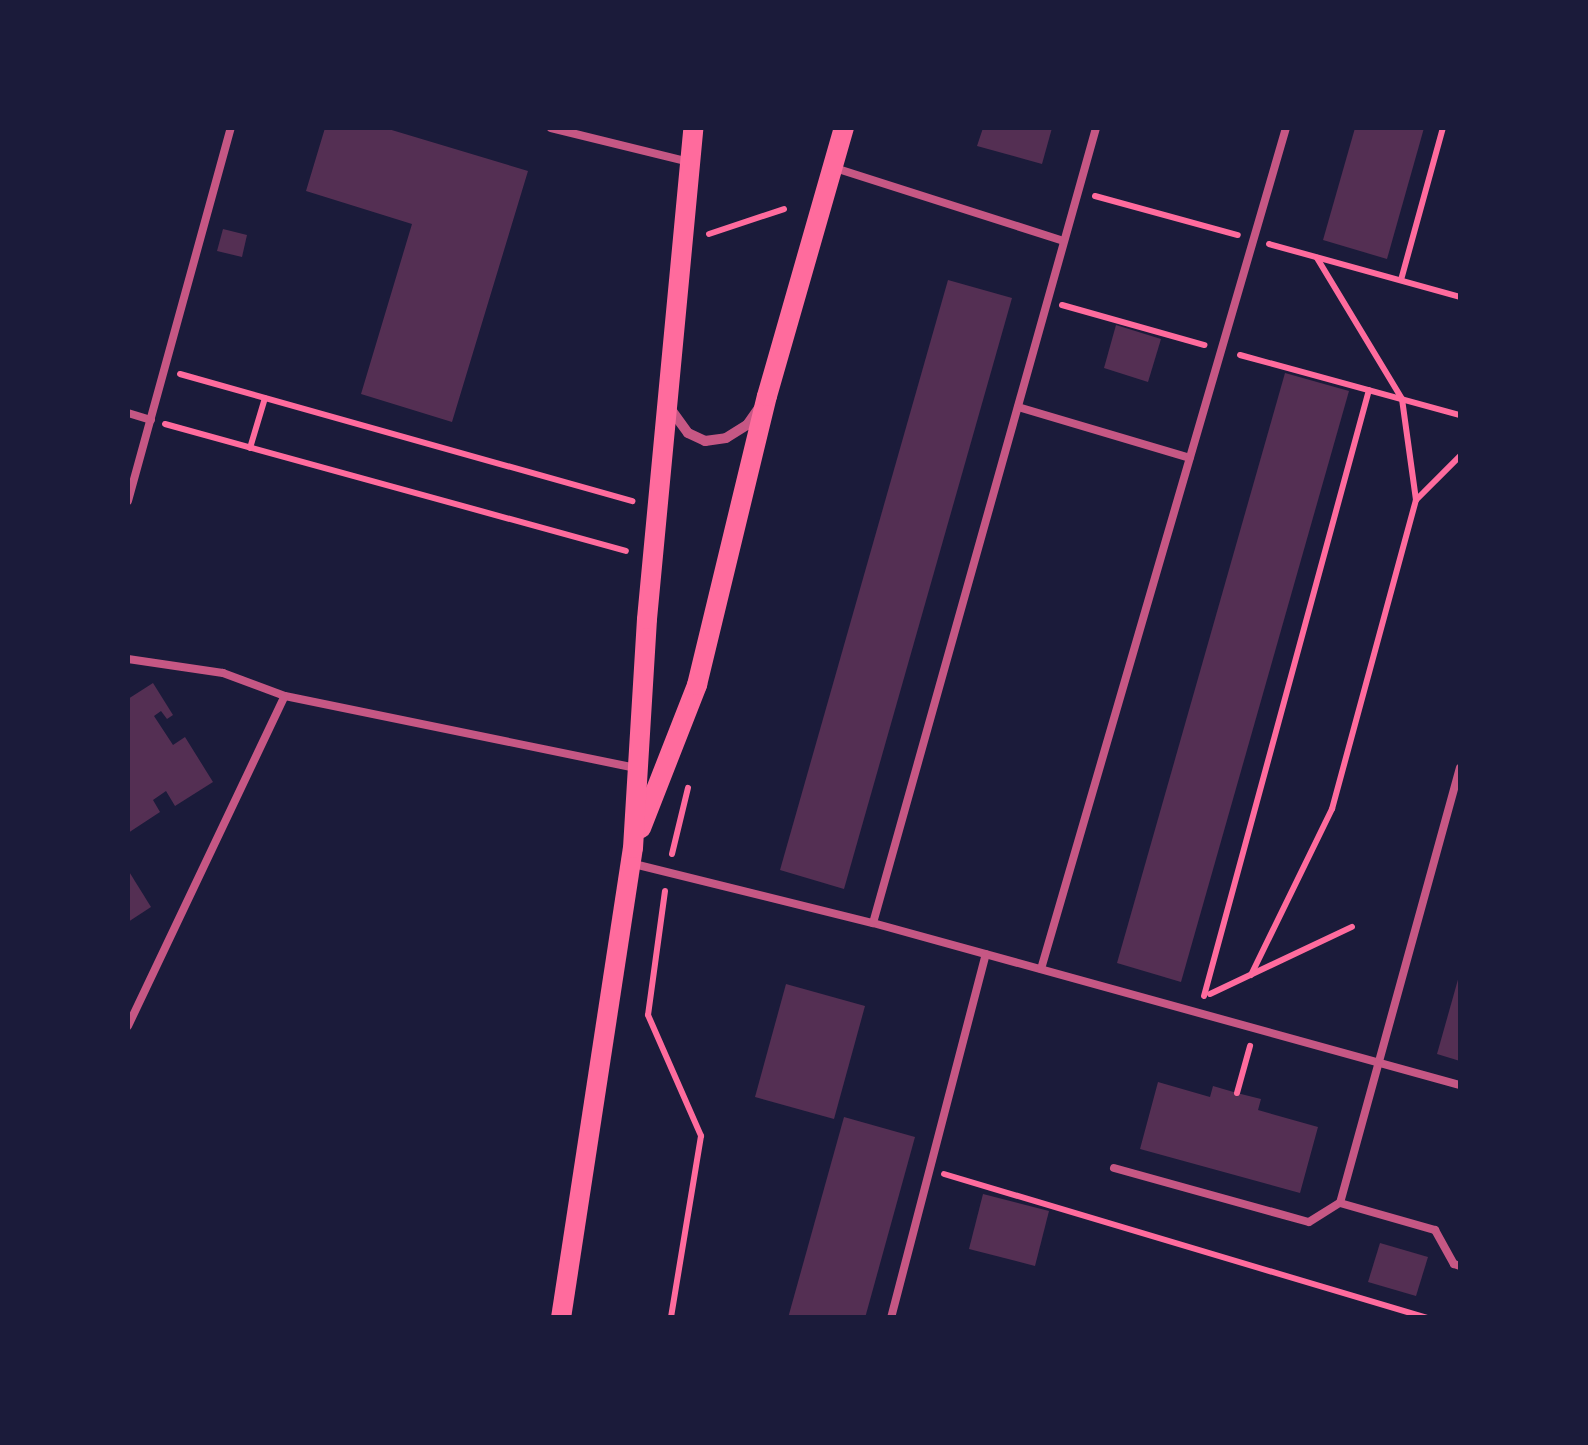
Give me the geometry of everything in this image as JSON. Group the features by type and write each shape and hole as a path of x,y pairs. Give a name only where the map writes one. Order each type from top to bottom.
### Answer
{"main road":[{"path":"561,1318 598,1054 632,856 667,401 693,128"},
{"path":"632,856 697,685 767,396 844,128"}],"street":[{"path":"667,401 688,433 706,441 726,438 746,425 767,396"}],"lane":[{"path":"128,501 230,128"},
{"path":"551,128 689,162"},
{"path":"872,923 1096,128"},
{"path":"1041,970 1286,128"},
{"path":"833,167 1064,241"},
{"path":"1018,407 1190,458"},
{"path":"128,413 151,420"},
{"path":"128,659 223,673 285,696 639,769"},
{"path":"128,1026 285,696"},
{"path":"1114,1168 1309,1222 1340,1203 1460,768"},
{"path":"632,856 1460,1085"},
{"path":"892,1318 986,954"},
{"path":"1340,1203 1435,1230 1454,1264 1460,1266"}],"path":[{"path":"1401,280 1443,128"},
{"path":"708,234 784,210"},
{"path":"1251,975 1332,810 1416,500 1402,399 1316,257"},
{"path":"1047,302 1460,416"},
{"path":"164,370 632,501"},
{"path":"1203,997 1369,390"},
{"path":"250,448 265,398"},
{"path":"151,420 626,551"},
{"path":"1416,500 1460,456"},
{"path":"1182,1008 1352,926"},
{"path":"648,1015 701,1136 671,1318"},
{"path":"1237,1093 1251,1044"},
{"path":"930,1170 1427,1318"}],"building":[{"path":"325,128 385,128 528,171 452,422 361,394 412,224 306,191"},
{"path":"983,128 1052,128 1042,164 977,146"},
{"path":"1355,128 1424,128 1387,259 1323,240"},
{"path":"223,229 247,235 242,257 217,251"},
{"path":"948,280 1012,298 844,889 780,870"},
{"path":"1116,325 1161,339 1148,382 1104,368"},
{"path":"1285,373 1349,391 1181,982 1117,963"},
{"path":"153,683 173,715 167,719 161,711 154,716 173,745 185,737 213,782 175,806 166,791 153,800 160,812 128,833 128,699"},
{"path":"128,870 151,907 128,922"},
{"path":"1460,976 1460,1061 1437,1054"},
{"path":"786,984 865,1006 834,1119 755,1097"},
{"path":"1158,1082 1210,1097 1213,1086 1261,1099 1258,1110 1318,1127 1300,1193 1140,1149"},
{"path":"844,1117 915,1137 865,1318 788,1318"},
{"path":"983,1194 1049,1211 1035,1266 969,1249"},
{"path":"1380,1243 1428,1257 1416,1296 1368,1282"}]}
